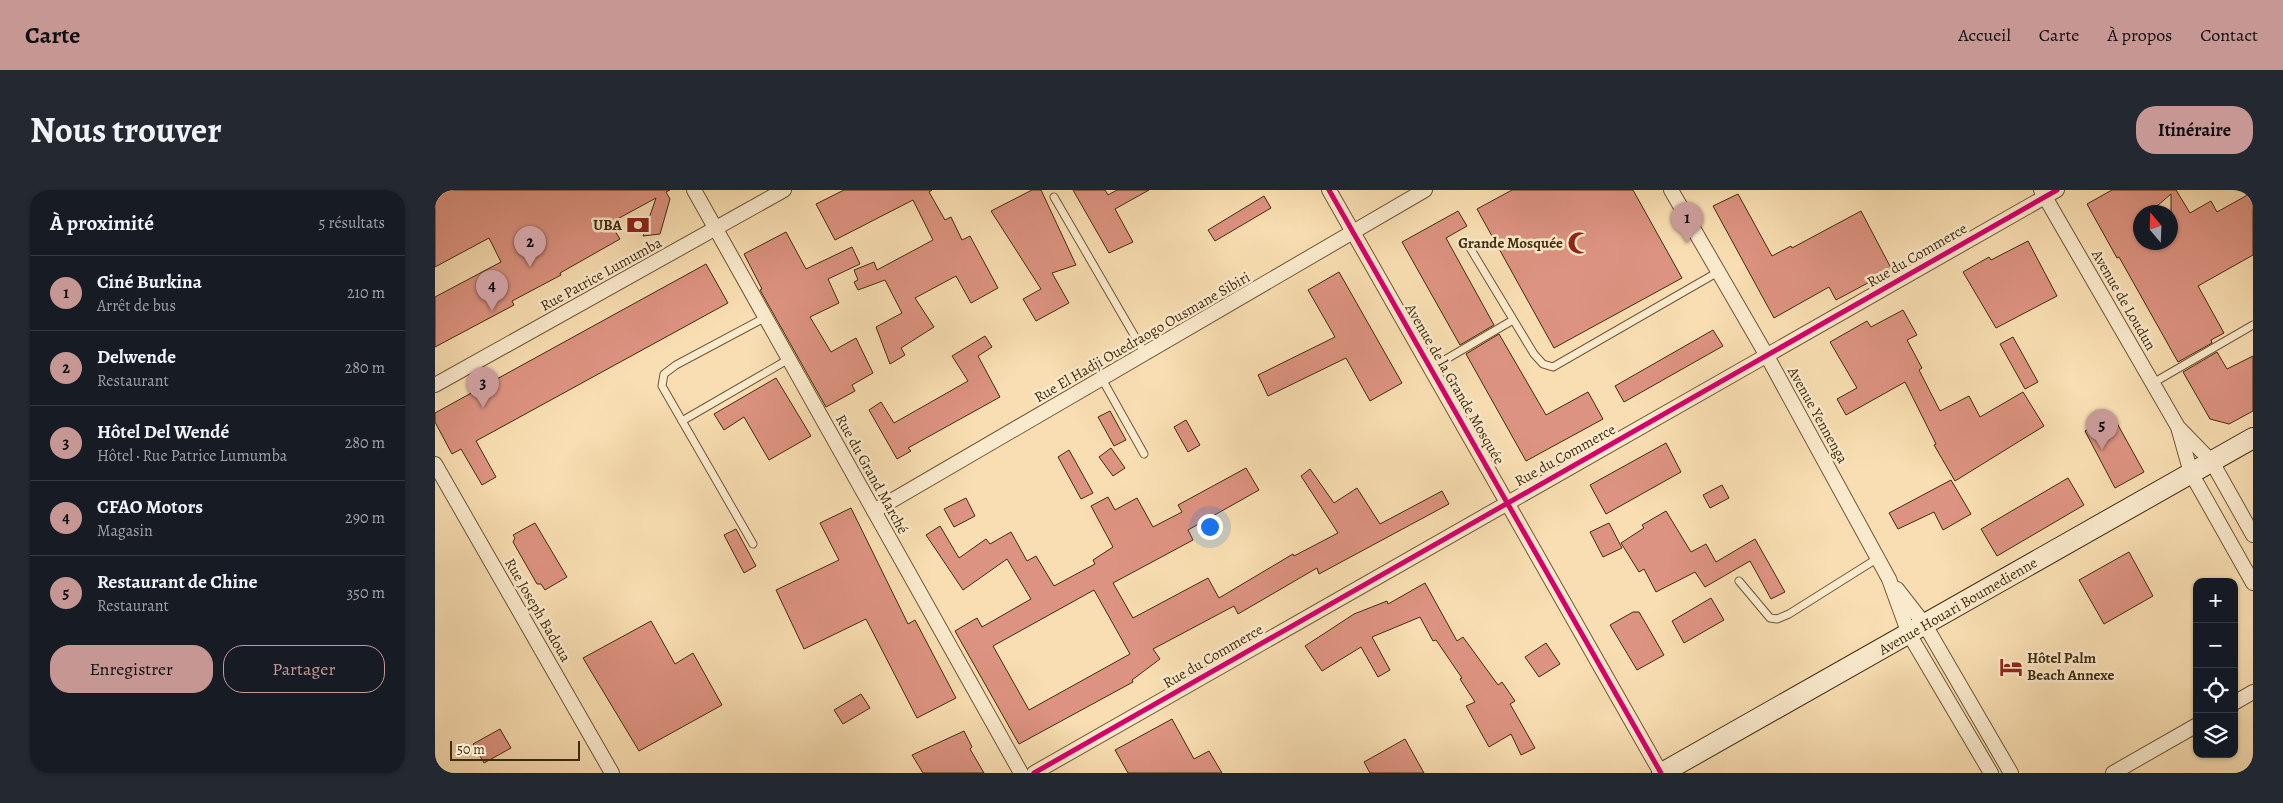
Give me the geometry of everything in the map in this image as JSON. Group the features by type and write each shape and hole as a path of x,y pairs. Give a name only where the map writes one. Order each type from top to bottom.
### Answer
{"main road":[{"name":"Avenue Houari Boumedienne","path":"1662,773 2253,438"}],"street":[{"name":"Rue du Grand Marché","path":"694,190 1021,773"},
{"name":"Rue Patrice Lumumba","path":"435,386 784,190"},
{"name":"Avenue de la Grande Mosquée","path":"1329,190 1662,773"},
{"name":"Rue El Hadji Ouedraogo Ousmane Sibiri","path":"874,511 1145,355 1425,190"},
{"name":"Avenue Yennenga","path":"1671,190 1767,356 1917,629 1991,773"},
{"name":"Rue du Commerce","path":"1034,773 1507,502 1767,356 2048,192"},
{"name":"Avenue de Loudun","path":"2048,192 2178,427 2191,474 2253,584"},
{"name":"Avenue de Loudun","path":"2178,427 2212,462 2253,535"},
{"name":"Rue Joseph Badoua","path":"435,464 612,773"},
{"name":"Avenue Yennenga","path":"1917,629 2011,773"},
{"path":"2238,701 2253,692"},
{"path":"2113,773 2193,727"}],"lane":[{"path":"1054,197 1145,355"},
{"path":"1467,243 1534,354 1543,364 1553,367 1718,272"},
{"path":"753,544 662,386 664,374 677,365 766,317"},
{"path":"1431,368 1513,320"},
{"path":"2153,383 2253,326"},
{"path":"682,421 789,359"},
{"path":"1102,380 1144,454"},
{"path":"1739,582 1770,618 1777,619 1789,614 1878,558"}],"building":[{"path":"435,190 670,190 666,192 670,199 660,234 643,236 656,198 610,223 620,239 560,273 561,275 512,301 514,305 435,347 435,297 501,262 489,238 435,267"},
{"path":"844,190 932,190 929,192 945,220 951,217 962,240 970,236 998,288 971,303 956,276 915,298 934,327 901,348 905,355 890,364 876,327 902,313 885,280 858,290 854,282 858,280 854,270 874,262 877,270 933,240 913,200 835,240 816,204"},
{"path":"1032,190 1041,190 1076,265 1052,273 1069,303 1036,321 1023,299 1041,289 991,211"},
{"path":"1073,190 1105,190 1108,195 1117,190 1149,190 1115,209 1133,242 1109,253"},
{"name":"Grande Mosquée","path":"1512,190 1633,190 1682,278 1554,348 1477,209"},
{"path":"2112,190 2176,190 2190,213 2211,201 2217,212 2253,192 2253,255 2198,286 2224,333 2211,340 2212,343 2178,362 2119,257 2117,258 2087,204"},
{"path":"1738,194 1772,256 1791,246 1792,248 1861,211 1892,270 1836,300 1829,287 1774,318 1713,206"},
{"path":"1264,196 1271,208 1215,241 1208,230"},
{"path":"1458,211 1467,226 1446,238 1494,325 1460,345 1402,242"},
{"path":"786,232 806,269 852,247 860,264 828,279 839,303 810,317 831,352 856,338 873,373 852,385 855,391 826,407 760,290 762,289 744,254"},
{"path":"2028,241 2057,296 1996,328 1963,272 1989,257 1991,260"},
{"path":"706,264 728,303 476,441 496,477 482,485 461,449 452,454 435,422 435,413"},
{"path":"1339,272 1402,383 1370,401 1346,358 1268,396 1258,375 1335,337 1308,290"},
{"path":"1903,310 1917,335 1907,340 1922,368 1919,370 1940,411 1969,396 1980,417 2023,392 2044,426 1955,481 1934,445 1936,444 1905,382 1846,415 1837,399 1857,388 1830,342 1867,321 1871,327"},
{"path":"1713,330 1723,346 1624,402 1615,386"},
{"path":"1499,334 1546,415 1588,392 1603,419 1526,461 1466,354"},
{"path":"985,336 992,347 978,356 1000,397 908,448 911,451 897,459 869,410 881,402 894,423 968,381 952,356"},
{"path":"2013,337 2038,382 2025,389 2000,344"},
{"path":"2217,352 2227,369 2253,356 2253,411 2229,424 2210,419 2183,372"},
{"path":"776,378 811,436 769,460 744,417 724,430 714,414"},
{"path":"1110,411 1126,440 1114,446 1098,417"},
{"path":"2113,416 2144,472 2115,488 2085,431"},
{"path":"1186,420 1200,445 1188,452 1174,427"},
{"path":"1666,443 1681,472 1606,514 1590,485"},
{"path":"1111,448 1125,468 1113,476 1099,457"},
{"path":"1069,450 1093,493 1081,499 1058,457"},
{"path":"1246,468 1259,490 1188,530 1193,540 1113,583 1133,618 1208,578 1219,598 1293,554 1294,556 1338,533 1301,476 1310,469 1334,503 1357,488 1380,524 1442,491 1449,504 1319,574 1317,568 1238,614 1234,606 1153,649 1160,659 1132,680 1133,682 1019,744 955,631 977,618 982,627 1031,599 1007,559 963,590 926,535 940,526 959,558 986,539 990,544 1011,532 1027,561 1036,556 1054,586 1095,564 1093,560 1113,547 1091,506 1108,497 1115,510 1137,498 1153,527 1182,512 1178,505","holes":["1094,590 1130,654 1029,710 993,646"]},
{"path":"2068,478 2084,505 1997,556 1981,529"},
{"path":"1951,480 1971,514 1943,530 1934,512 1898,529 1889,513"},
{"path":"1722,485 1729,498 1710,508 1703,495"},
{"path":"966,498 975,516 954,527 944,509"},
{"path":"851,508 908,624 915,620 956,698 917,718 866,619 804,649 776,590 839,560 820,523"},
{"path":"1666,511 1691,552 1706,544 1716,562 1755,539 1785,592 1771,599 1750,561 1705,587 1695,572 1656,592 1644,569 1639,572 1621,543 1644,528 1642,525"},
{"path":"535,523 567,577 545,590 541,584 537,584 513,542 515,538 513,535"},
{"path":"1609,523 1622,548 1603,557 1590,532"},
{"path":"736,529 756,566 744,573 724,535"},
{"path":"2129,552 2153,596 2104,624 2079,580"},
{"path":"1425,583 1457,641 1463,637 1498,685 1502,682 1515,701 1510,704 1535,748 1521,755 1511,734 1489,747 1466,706 1475,702 1460,679 1462,678 1436,640 1433,641 1420,617 1372,637 1390,670 1378,677 1361,647 1322,671 1305,646 1354,614 1387,601 1388,604"},
{"path":"1711,598 1724,620 1684,643 1672,621"},
{"path":"1633,612 1639,612 1664,655 1637,670 1610,625"},
{"path":"651,621 675,664 693,653 722,705 639,751 583,658"},
{"path":"1546,643 1560,664 1539,677 1525,657"},
{"path":"861,694 870,708 843,724 834,710"},
{"path":"1172,719 1194,759 1209,751 1222,773 1128,773 1115,750"},
{"path":"500,729 511,748 484,763 473,744"},
{"path":"964,731 972,747 970,749 984,773 923,773 912,755"},
{"path":"1405,739 1424,773 1370,773 1364,762"}],"cycle path":[{"path":"1329,190 1661,773"},
{"path":"1034,773 2057,190"}],"place":[{"name":"UBA","path":"638,225"},
{"name":"Grande Mosquée","path":"1579,243"},
{"name":"Ciné Burkina","path":"1687,243"},
{"name":"Delwende","path":"530,267"},
{"name":"CFAO Motors","path":"492,311"},
{"name":"Hôtel Del Wendé","path":"483,408"},
{"name":"Restaurant de Chine","path":"2102,450"},
{"name":"Hôtel Palm Beach Annexe","path":"2011,667"}]}
